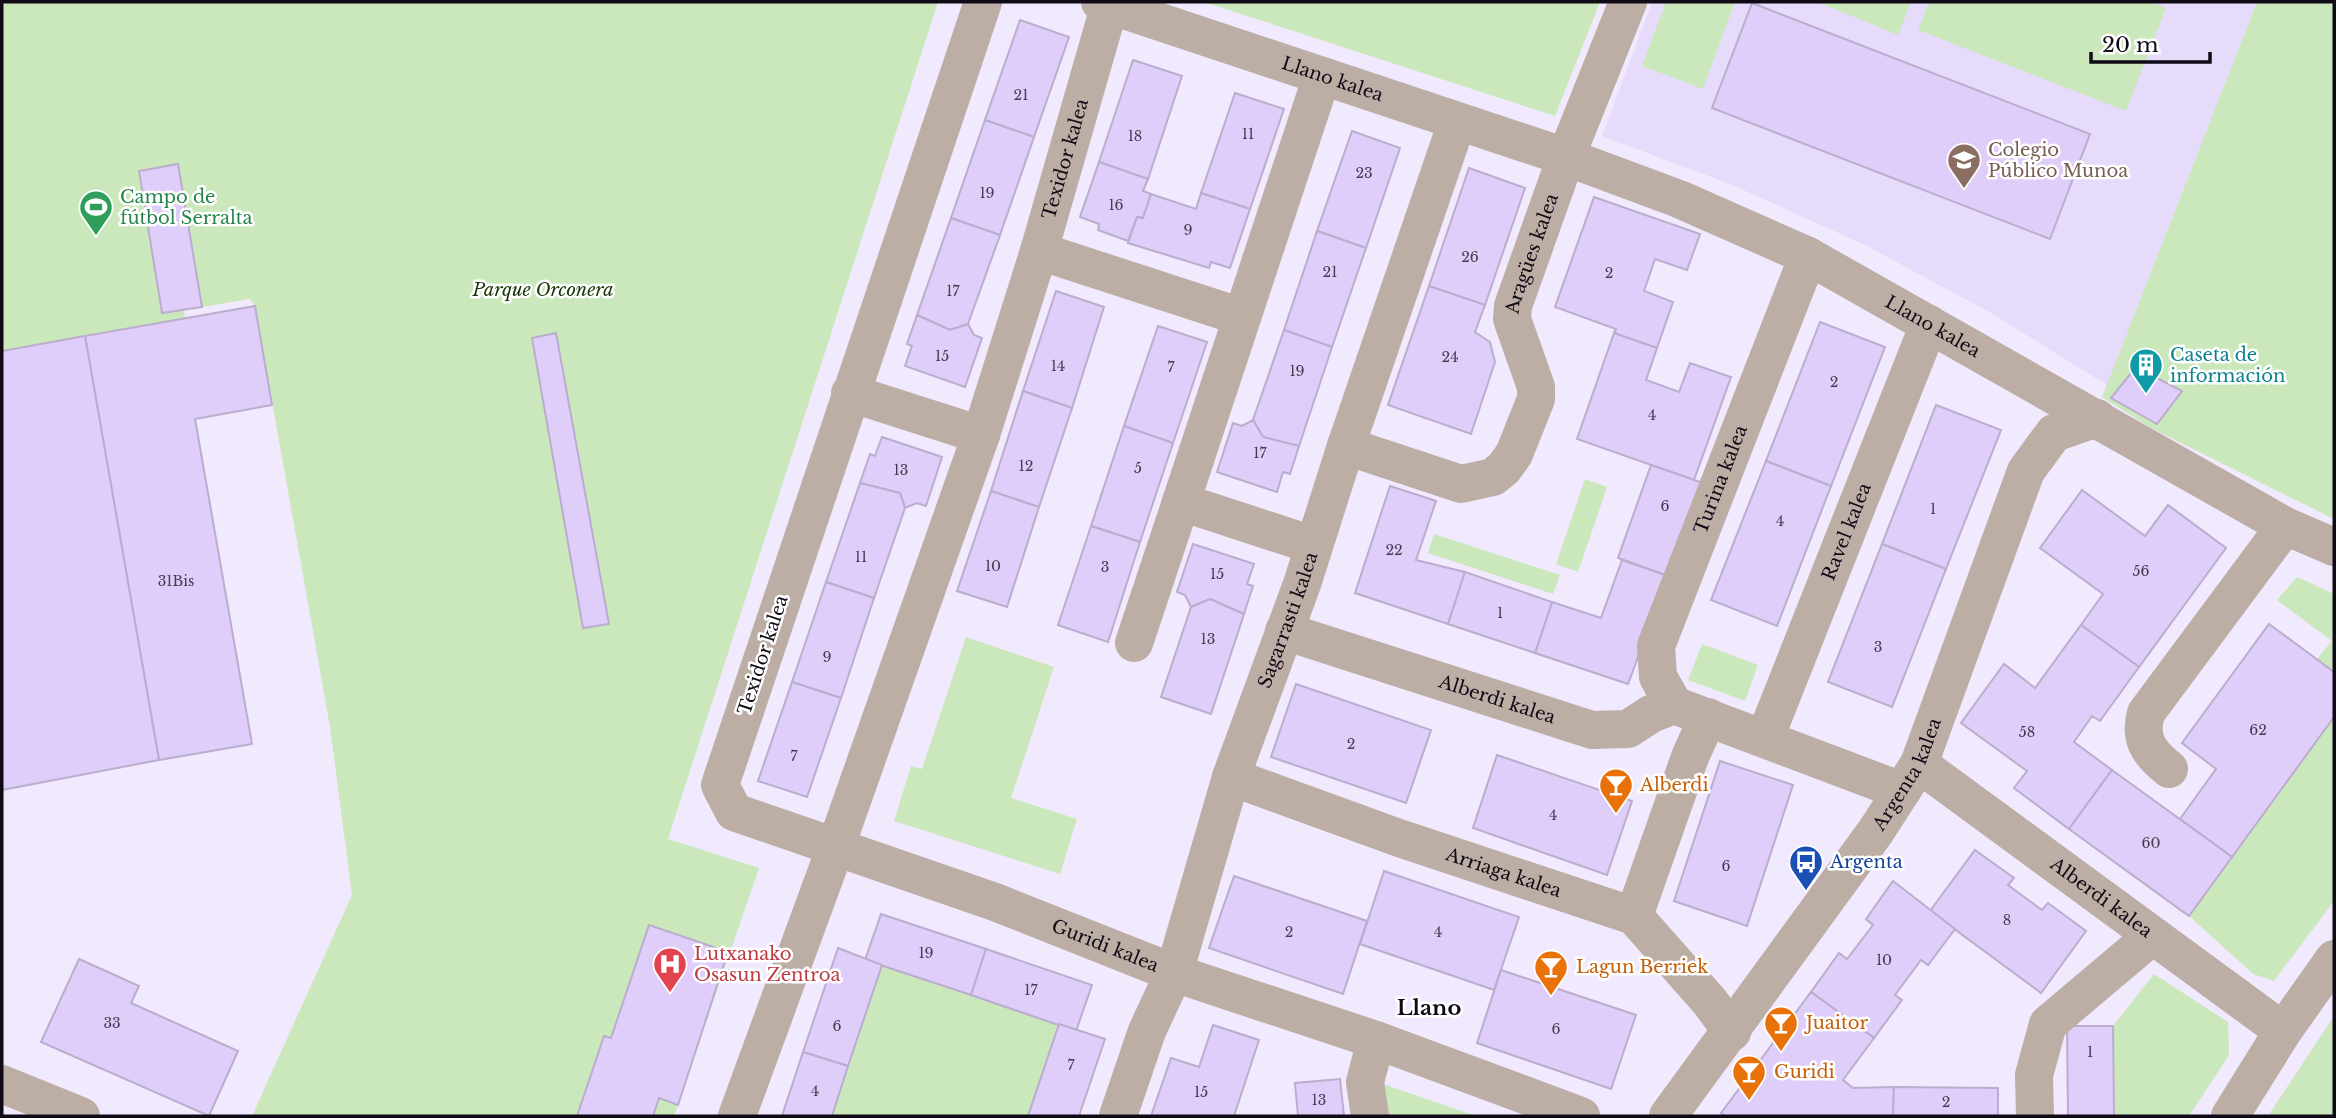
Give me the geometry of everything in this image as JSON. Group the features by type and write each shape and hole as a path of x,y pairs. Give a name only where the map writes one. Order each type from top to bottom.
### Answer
{"street":[{"name":"Texidor kalea","path":"836,846 734,812 720,785 983,2"},
{"path":"1566,157 1628,2"},
{"name":"Texidor kalea","path":"737,1116 836,846 981,435 1039,251 1105,3"},
{"name":"Llano kalea","path":"1105,3 1566,157 1679,199 1808,256 2285,526 2334,547"},
{"path":"1134,643 1322,76"},
{"name":"Sagarrasti kalea","path":"1118,1116 1147,1031 1174,973 1231,777 1284,631 1457,122"},
{"name":"Aragües kalea","path":"1346,446 1461,484 1493,477 1509,461 1536,399 1536,387 1512,319 1513,306 1566,157"},
{"path":"1039,251 1242,317"},
{"name":"Turina kalea","path":"1691,711 1658,677 1656,646 1808,256"},
{"name":"Ravel kalea","path":"1765,738 1929,324"},
{"path":"850,393 981,435"},
{"name":"Argenta kalea","path":"1668,1116 1732,1032 1910,778 2026,471 2054,433 2097,418"},
{"path":"1181,502 1313,545"},
{"path":"2169,769 2152,755 2144,742 2142,727 2146,713 2285,526"},
{"name":"Alberdi kalea","path":"1284,631 1592,730 1628,729 1691,711 1765,738 1910,778 2151,937 2283,1031"},
{"path":"1691,711 1690,757 1634,916 1710,1002 1732,1032"},
{"name":"Arriaga kalea","path":"1231,777 1399,838 1634,916"},
{"name":"Guridi kalea","path":"836,846 995,902 1174,973 1377,1040 1581,1116"},
{"path":"2035,1116 2034,1075 2048,1024 2151,937"},
{"path":"2230,1116 2283,1031 2334,959"},
{"path":"1370,1116 1365,1082 1377,1040"},
{"path":"2,1084 81,1116"}],"shaded area":[{"name":"Colegio Público Munoa","path":"1652,2 2257,2 2107,385 1991,313 1863,244 1730,184 1602,136"}],"green space":[{"name":"Parque Orconera","path":"2,2 938,2 668,839 759,868 674,1116 252,1116 352,895 330,727 255,306 250,299 184,310 185,318 2,351"},
{"path":"1204,2 1600,2 1555,116"},
{"path":"1666,2 1735,2 1703,89 1642,66"},
{"path":"1817,2 1911,2 1898,35"},
{"path":"1929,2 2151,2 2166,8 2126,111 1918,30"},
{"path":"2257,2 2334,2 2334,519 2151,428 2102,397"},
{"path":"1585,479 1607,487 1578,572 1556,564"},
{"path":"1434,534 1560,575 1553,594 1428,553"},
{"path":"2297,577 2334,594 2334,672 2317,659 2332,641 2277,600"},
{"path":"966,637 1054,667 1011,798 1077,819 1060,874 894,821 911,766 922,769"},
{"path":"1702,644 1758,665 1745,701 1688,680"},
{"path":"2334,717 2334,901 2274,981 2253,974 2189,916"},
{"path":"882,965 1059,1024 1028,1116 832,1116"},
{"path":"2154,974 2228,1022 2229,1055 2189,1116 2114,1116 2113,1026"},
{"path":"2334,1016 2334,1116 2268,1116"},
{"path":"1383,1084 1476,1116 1388,1116"}],"building":[{"path":"1752,3 2090,134 2050,239 1712,108"},
{"path":"1020,20 1069,37 1034,137 985,120"},
{"path":"1133,60 1182,76 1148,179 1099,162"},
{"path":"1235,93 1284,109 1250,209 1201,193"},
{"path":"985,120 1034,137 1000,235 951,218"},
{"path":"1352,131 1400,148 1366,248 1317,231"},
{"path":"1099,162 1148,179 1143,191 1151,194 1143,218 1137,217 1128,241 1098,230 1099,224 1080,217"},
{"path":"178,164 202,307 162,313 139,171"},
{"path":"1469,168 1525,188 1485,305 1429,286"},
{"path":"1201,193 1250,209 1230,268 1211,262 1209,268 1128,243 1137,217 1143,218 1151,194 1196,209"},
{"path":"1594,197 1700,234 1687,270 1655,259 1644,291 1673,302 1657,348 1614,333 1616,329 1555,307"},
{"path":"951,218 1000,235 968,324 950,330 917,315"},
{"path":"1317,231 1366,248 1332,347 1284,330"},
{"path":"1429,286 1485,305 1475,332 1490,342 1495,362 1471,434 1388,405"},
{"path":"1056,291 1104,307 1072,408 1023,391"},
{"path":"255,306 272,405 195,419 252,744 159,760 85,336"},
{"path":"917,315 950,330 968,324 974,335 982,338 965,387 905,366 912,346 907,344"},
{"path":"1820,322 1885,347 1831,486 1766,461"},
{"path":"1158,326 1207,342 1173,443 1124,426"},
{"path":"1284,330 1332,347 1299,446 1263,437 1253,420"},
{"path":"556,333 609,624 583,628 532,338"},
{"path":"1614,333 1657,348 1646,380 1679,392 1690,363 1731,377 1694,480 1577,439"},
{"path":"85,336 159,760 2,790 2,351"},
{"name":"Caseta de información","path":"2136,367 2182,391 2157,424 2111,398"},
{"path":"1023,391 1072,408 1039,507 991,491"},
{"path":"1936,405 2001,430 1946,569 1882,544"},
{"path":"1253,420 1263,437 1299,446 1290,474 1283,472 1277,492 1217,472 1233,423 1242,426"},
{"path":"1124,426 1173,443 1140,542 1091,526"},
{"path":"882,437 942,457 926,506 917,503 905,508 900,493 860,483 870,454 875,456"},
{"path":"1766,461 1831,486 1777,626 1711,600"},
{"path":"1651,465 1703,483 1668,576 1618,558"},
{"path":"860,483 900,493 905,508 874,598 826,582"},
{"path":"1390,486 1436,501 1416,560 1465,572 1448,624 1355,593"},
{"path":"2082,490 2145,536 2168,505 2226,548 2139,667 2081,625 2103,594 2040,548"},
{"path":"991,491 1039,507 1007,607 957,591"},
{"path":"1091,526 1140,542 1108,642 1058,625"},
{"path":"1193,544 1254,564 1247,584 1253,586 1244,614 1210,599 1191,607 1185,595 1177,592"},
{"path":"1882,544 1946,569 1892,707 1828,682"},
{"path":"1622,560 1668,576 1628,684 1535,653 1552,602 1601,618"},
{"path":"1465,572 1552,602 1535,653 1448,624"},
{"path":"826,582 874,598 841,698 792,682"},
{"path":"1210,599 1244,614 1211,714 1161,697 1191,607"},
{"path":"2269,624 2334,672 2334,717 2232,857 2180,819 2216,769 2182,743"},
{"path":"2081,625 2139,667 2100,721 2092,716 2074,742 2112,770 2069,829 2014,788 2027,771 1961,723 2004,664 2035,688"},
{"path":"792,682 841,698 807,797 758,781"},
{"path":"1296,684 1431,730 1406,803 1271,757"},
{"path":"1497,755 1632,801 1607,875 1473,828"},
{"path":"1720,761 1793,785 1747,926 1674,901"},
{"path":"2112,770 2232,857 2189,916 2069,829"},
{"path":"1975,850 2014,878 2008,885 2042,910 2048,903 2086,931 2041,993 1930,911"},
{"path":"1384,871 1519,917 1494,990 1360,944"},
{"path":"1234,876 1367,921 1343,994 1209,948"},
{"path":"1893,881 1955,929 1928,965 1921,960 1895,995 1902,1000 1874,1038 1811,992 1839,953 1847,959 1873,925 1866,919"},
{"path":"881,914 986,949 971,995 865,960"},
{"name":"Lutxanako Osasun Zentroa","path":"649,925 728,952 678,1105 659,1098 653,1116 577,1116 604,1036 611,1038"},
{"path":"838,948 882,965 848,1066 803,1052"},
{"path":"986,949 1092,985 1076,1031 971,995"},
{"path":"79,959 139,986 131,1003 238,1051 209,1116 41,1042"},
{"path":"1501,970 1636,1015 1611,1089 1477,1043"},
{"path":"1811,992 1874,1038 1843,1080 1853,1088 1894,1087 1893,1116 1725,1116 1721,1113"},
{"path":"1059,1024 1105,1039 1079,1116 1028,1116"},
{"path":"1213,1025 1259,1040 1234,1116 1151,1116 1171,1058 1199,1067"},
{"path":"2067,1026 2113,1026 2114,1116 2068,1116"},
{"path":"803,1052 848,1066 832,1116 782,1116"},
{"path":"1340,1079 1344,1116 1298,1116 1295,1083"},
{"path":"1894,1087 1998,1088 1998,1116 1893,1116"}],"place":[{"name":"Colegio Público Munoa","path":"1964,190"},
{"name":"Campo de fútbol Serralta","path":"96,237"},
{"name":"Caseta de información","path":"2146,395"},
{"name":"Alberdi","path":"1616,815"},
{"name":"Argenta","path":"1806,892"},
{"name":"Lutxanako Osasun Zentroa","path":"670,994"},
{"name":"Lagun Berriek","path":"1551,997"},
{"name":"Juaitor","path":"1781,1053"},
{"name":"Guridi","path":"1749,1102"}],"district":[{"name":"Llano","path":"1429,1008"}]}
